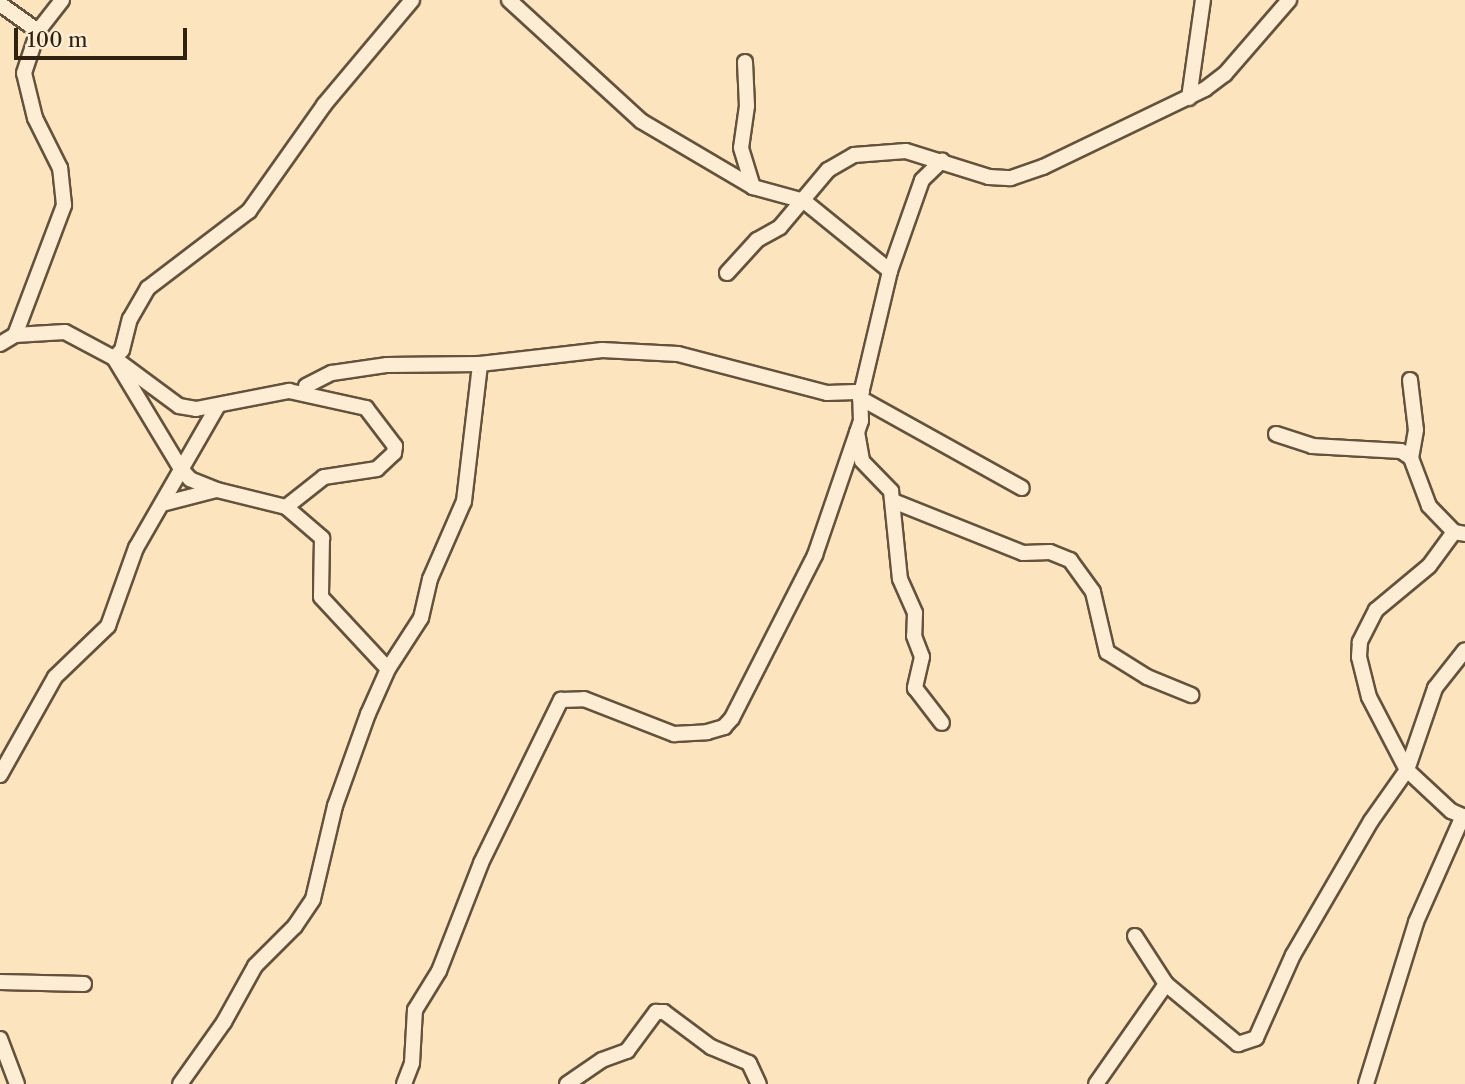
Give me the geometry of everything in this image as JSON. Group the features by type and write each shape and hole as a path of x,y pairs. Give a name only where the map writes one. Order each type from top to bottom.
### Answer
{"street":[{"path":"15,335 42,273 66,192 26,85 26,60 38,32 62,0"},
{"path":"114,358 122,350 130,319 148,288 249,211 324,105 412,0"},
{"path":"509,0 641,121 753,187 804,201 890,271"},
{"path":"1189,98 1203,0"},
{"path":"727,273 804,201 828,170 868,151 906,150 989,177 1011,177 1189,98 1225,74 1289,0"},
{"path":"0,4 38,32"},
{"path":"745,62 747,106 741,148 753,187"},
{"path":"404,1084 412,1063 415,1010 439,971 481,863 538,752 552,711 572,697 617,709 674,734 724,727 767,653 815,555 857,430 861,395 890,271 922,180 942,161"},
{"path":"0,344 15,335 65,332 114,358 179,406 217,407 254,394 305,393 366,408 394,446 394,453 377,469 324,477 286,507"},
{"path":"306,386 332,373 387,365 480,364 602,350 678,354 827,393 861,395 1022,488"},
{"path":"114,358 181,469 190,479 217,490 286,507 322,538 321,597 388,669"},
{"path":"180,1084 224,1022 255,966 295,926 313,900 335,806 388,669 421,618 434,568 464,501 480,364"},
{"path":"1366,1084 1416,922 1464,817 1451,811 1407,769 1369,697 1360,642 1376,610 1429,566 1460,533 1429,506 1411,458 1416,430 1410,380"},
{"path":"0,775 55,677 108,626 122,580 217,407"},
{"path":"857,430 862,461 884,480 893,501 900,579 912,605 914,636 922,657 915,688 942,723"},
{"path":"1276,434 1312,446 1389,449 1411,458"},
{"path":"162,504 217,490"},
{"path":"893,501 1023,553 1050,552 1070,559 1093,592 1107,652 1147,677 1191,695"},
{"path":"1135,936 1166,985 1238,1044 1256,1038 1293,955 1371,821 1407,769 1435,688 1465,650"},
{"path":"0,982 84,984"},
{"path":"1096,1084 1166,985"},
{"path":"567,1084 602,1060 627,1051 656,1012 664,1012 710,1047 749,1063 759,1084"},
{"path":"0,1039 17,1084"}]}
